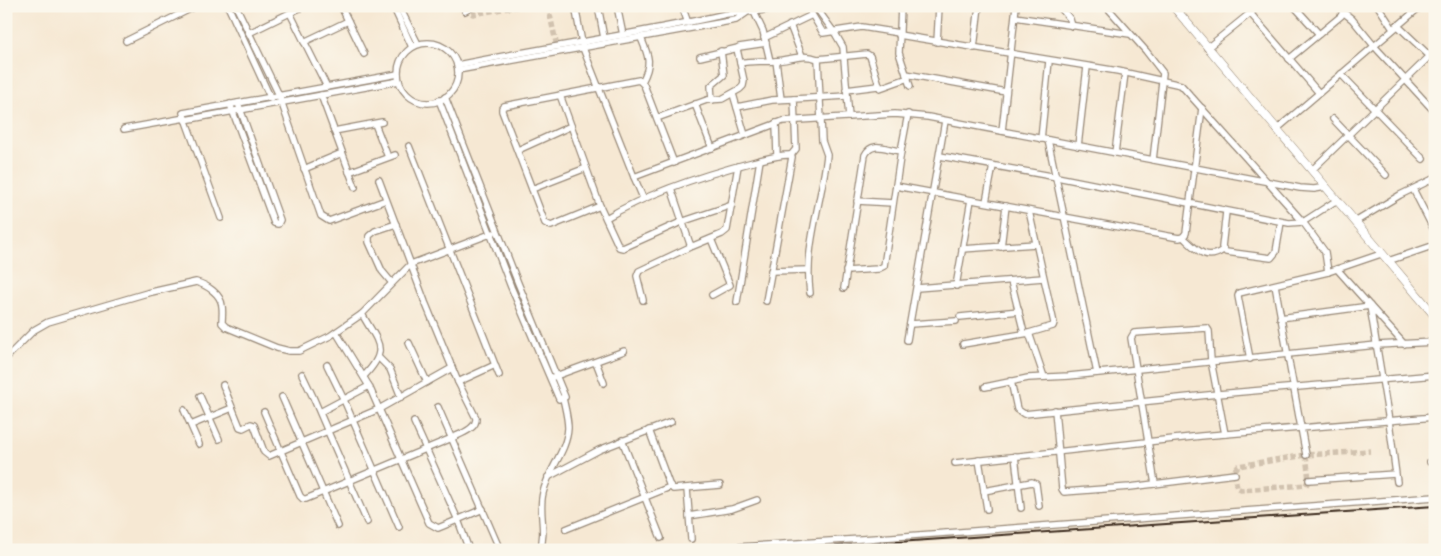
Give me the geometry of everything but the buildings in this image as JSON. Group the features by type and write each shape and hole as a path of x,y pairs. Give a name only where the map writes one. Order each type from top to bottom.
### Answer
{"street":[{"path":"126,41 196,6"},
{"path":"228,6 273,104"},
{"path":"236,6 280,99 324,220 329,221 386,200"},
{"path":"249,33 304,6"},
{"path":"341,6 364,54"},
{"path":"393,6 415,46"},
{"path":"400,6 415,46"},
{"path":"465,11 474,6"},
{"path":"575,6 582,45 643,198"},
{"path":"598,6 604,38"},
{"path":"618,6 622,35"},
{"path":"682,6 688,23"},
{"path":"729,6 732,13"},
{"path":"582,45 604,38 732,13 754,12 782,6"},
{"path":"807,6 823,33 862,27 1011,55 1087,66 1181,85 1303,222 1325,252 1328,272"},
{"path":"815,6 843,47 849,117"},
{"path":"901,6 899,53 910,86"},
{"path":"937,42 940,6"},
{"path":"974,48 978,6"},
{"path":"1002,132 1016,6"},
{"path":"1059,6 1070,19 1072,26"},
{"path":"1106,6 1162,71 1163,81 1154,160"},
{"path":"1186,6 1175,10 1435,316"},
{"path":"1207,48 1258,6"},
{"path":"1294,6 1319,34"},
{"path":"1339,6 1374,47 1435,112"},
{"path":"1312,170 1404,80 1433,56 1395,27 1378,6"},
{"path":"1277,129 1421,6"},
{"path":"754,12 773,61 781,99"},
{"path":"1289,59 1341,16 1343,12"},
{"path":"290,13 327,87"},
{"path":"457,68 582,45 641,38 736,20 746,13"},
{"path":"1250,13 1319,93"},
{"path":"700,57 765,41 790,25 812,15"},
{"path":"1015,17 1130,34"},
{"path":"304,42 348,21"},
{"path":"790,25 802,56"},
{"path":"641,38 649,59 649,66 642,82 674,162"},
{"path":"433,43 442,46 450,52 457,68 455,84 445,97 428,103 414,99 403,90 398,78 400,61 405,53 415,46 433,43"},
{"path":"657,118 696,104 722,99 740,89 744,84 738,48"},
{"path":"712,100 711,86 724,76 721,51"},
{"path":"740,63 751,60 773,61 802,56 818,59 869,54 878,86"},
{"path":"810,293 808,270 827,155 822,141 818,59"},
{"path":"1040,139 1049,61"},
{"path":"1078,146 1087,66"},
{"path":"1115,153 1125,73"},
{"path":"1341,74 1423,159"},
{"path":"737,108 781,99 820,98 878,86 882,88 907,76 1006,92"},
{"path":"124,129 184,117 273,104 280,99 327,87 398,78"},
{"path":"184,117 230,104 270,97 280,99 321,95 398,78"},
{"path":"600,206 549,226 545,223 502,108 504,106 636,80 642,82"},
{"path":"733,94 745,135"},
{"path":"321,95 355,187"},
{"path":"560,95 600,206 617,245 623,248 682,222 732,205"},
{"path":"445,97 553,377"},
{"path":"766,301 791,155 796,149 794,99"},
{"path":"439,100 491,234 553,377 566,397 563,398 568,425 566,442 542,494 544,525 541,549 515,550"},
{"path":"230,104 274,222 278,224 280,220 238,103"},
{"path":"696,104 712,148"},
{"path":"1183,237 1186,233 1202,108"},
{"path":"634,177 776,123 795,119 908,114 1300,188 1314,189 1326,187"},
{"path":"846,271 878,270 883,268 908,114"},
{"path":"184,117 221,218"},
{"path":"1333,119 1386,175"},
{"path":"908,340 946,121"},
{"path":"334,131 379,123 391,156 349,172"},
{"path":"776,123 777,156"},
{"path":"518,150 571,126"},
{"path":"1048,140 1097,373"},
{"path":"409,146 498,375"},
{"path":"844,288 864,155 867,150 876,146 901,151"},
{"path":"304,169 342,154"},
{"path":"606,218 643,198 671,188 738,166 777,156 791,155"},
{"path":"940,156 1056,177 1226,212 1298,224 1337,200"},
{"path":"738,302 760,160"},
{"path":"643,300 637,279 637,274 640,271 727,230 738,166"},
{"path":"986,202 993,166"},
{"path":"532,189 586,168"},
{"path":"1355,222 1413,188 1435,178"},
{"path":"264,412 301,498 306,499 452,438 474,426 477,421 452,368 379,180"},
{"path":"896,186 1064,218 1179,238 1183,237 1204,254 1210,256 1223,250"},
{"path":"671,188 692,246"},
{"path":"1413,188 1435,232"},
{"path":"956,286 971,200"},
{"path":"857,201 893,203"},
{"path":"1002,247 1006,206"},
{"path":"963,344 1051,328 1054,323 1029,211"},
{"path":"1223,250 1226,212"},
{"path":"1223,250 1270,258 1276,252 1280,222"},
{"path":"392,283 382,271 369,242 369,236 375,231 396,224"},
{"path":"6,358 34,330 62,316 92,310 147,293 196,282 210,288 219,297 222,303 223,325 268,345 294,352 336,332 362,314 411,264 498,232"},
{"path":"711,239 730,285 712,295"},
{"path":"962,249 1036,244"},
{"path":"1388,261 1435,245"},
{"path":"1250,359 1243,329 1239,293 1328,272 1382,254"},
{"path":"1337,269 1404,344"},
{"path":"771,271 808,270"},
{"path":"917,288 1043,278"},
{"path":"1012,281 1026,333 1044,377"},
{"path":"1274,285 1306,456"},
{"path":"1280,318 1370,306"},
{"path":"1370,306 1389,421 1396,482"},
{"path":"910,324 1019,311"},
{"path":"362,314 379,345 379,358 364,376"},
{"path":"1155,484 1131,338 1134,333 1207,328 1209,331 1211,361 1225,434"},
{"path":"336,332 369,386 429,523 438,528 483,510"},
{"path":"985,387 1011,381 1044,377 1250,359 1377,345 1435,342"},
{"path":"409,343 426,382"},
{"path":"553,377 624,351"},
{"path":"379,358 390,369 400,397"},
{"path":"596,362 604,383"},
{"path":"327,365 399,527"},
{"path":"458,382 495,365"},
{"path":"223,385 240,427 254,425 267,455 281,451 379,409 452,368"},
{"path":"302,374 367,522"},
{"path":"1011,381 1019,412 1024,414 1218,394 1435,375"},
{"path":"320,412 369,386"},
{"path":"200,396 218,439"},
{"path":"282,397 338,526"},
{"path":"438,407 500,550"},
{"path":"191,425 232,408"},
{"path":"184,410 199,444"},
{"path":"1055,410 1062,489 1064,492 1155,484 1234,474"},
{"path":"956,463 1148,441 1435,417"},
{"path":"414,422 458,520 469,550"},
{"path":"548,478 599,450 671,422"},
{"path":"649,430 670,487"},
{"path":"622,440 661,538"},
{"path":"1015,456 1021,508"},
{"path":"979,460 987,509"},
{"path":"1309,480 1395,474"},
{"path":"984,491 1035,483 1039,506"},
{"path":"566,529 670,487 677,490 720,485"},
{"path":"687,489 691,539"},
{"path":"692,550 892,537 1435,496"},
{"path":"689,516 732,509 757,500"}],"tunnel":[{"path":"456,6 473,14 520,6"},
{"path":"548,6 557,47"},
{"path":"1306,455 1309,480 1306,485 1241,490 1237,488 1234,471 1238,466 1306,455 1370,451"}],"railway":[{"path":"779,550 1435,506"}]}
